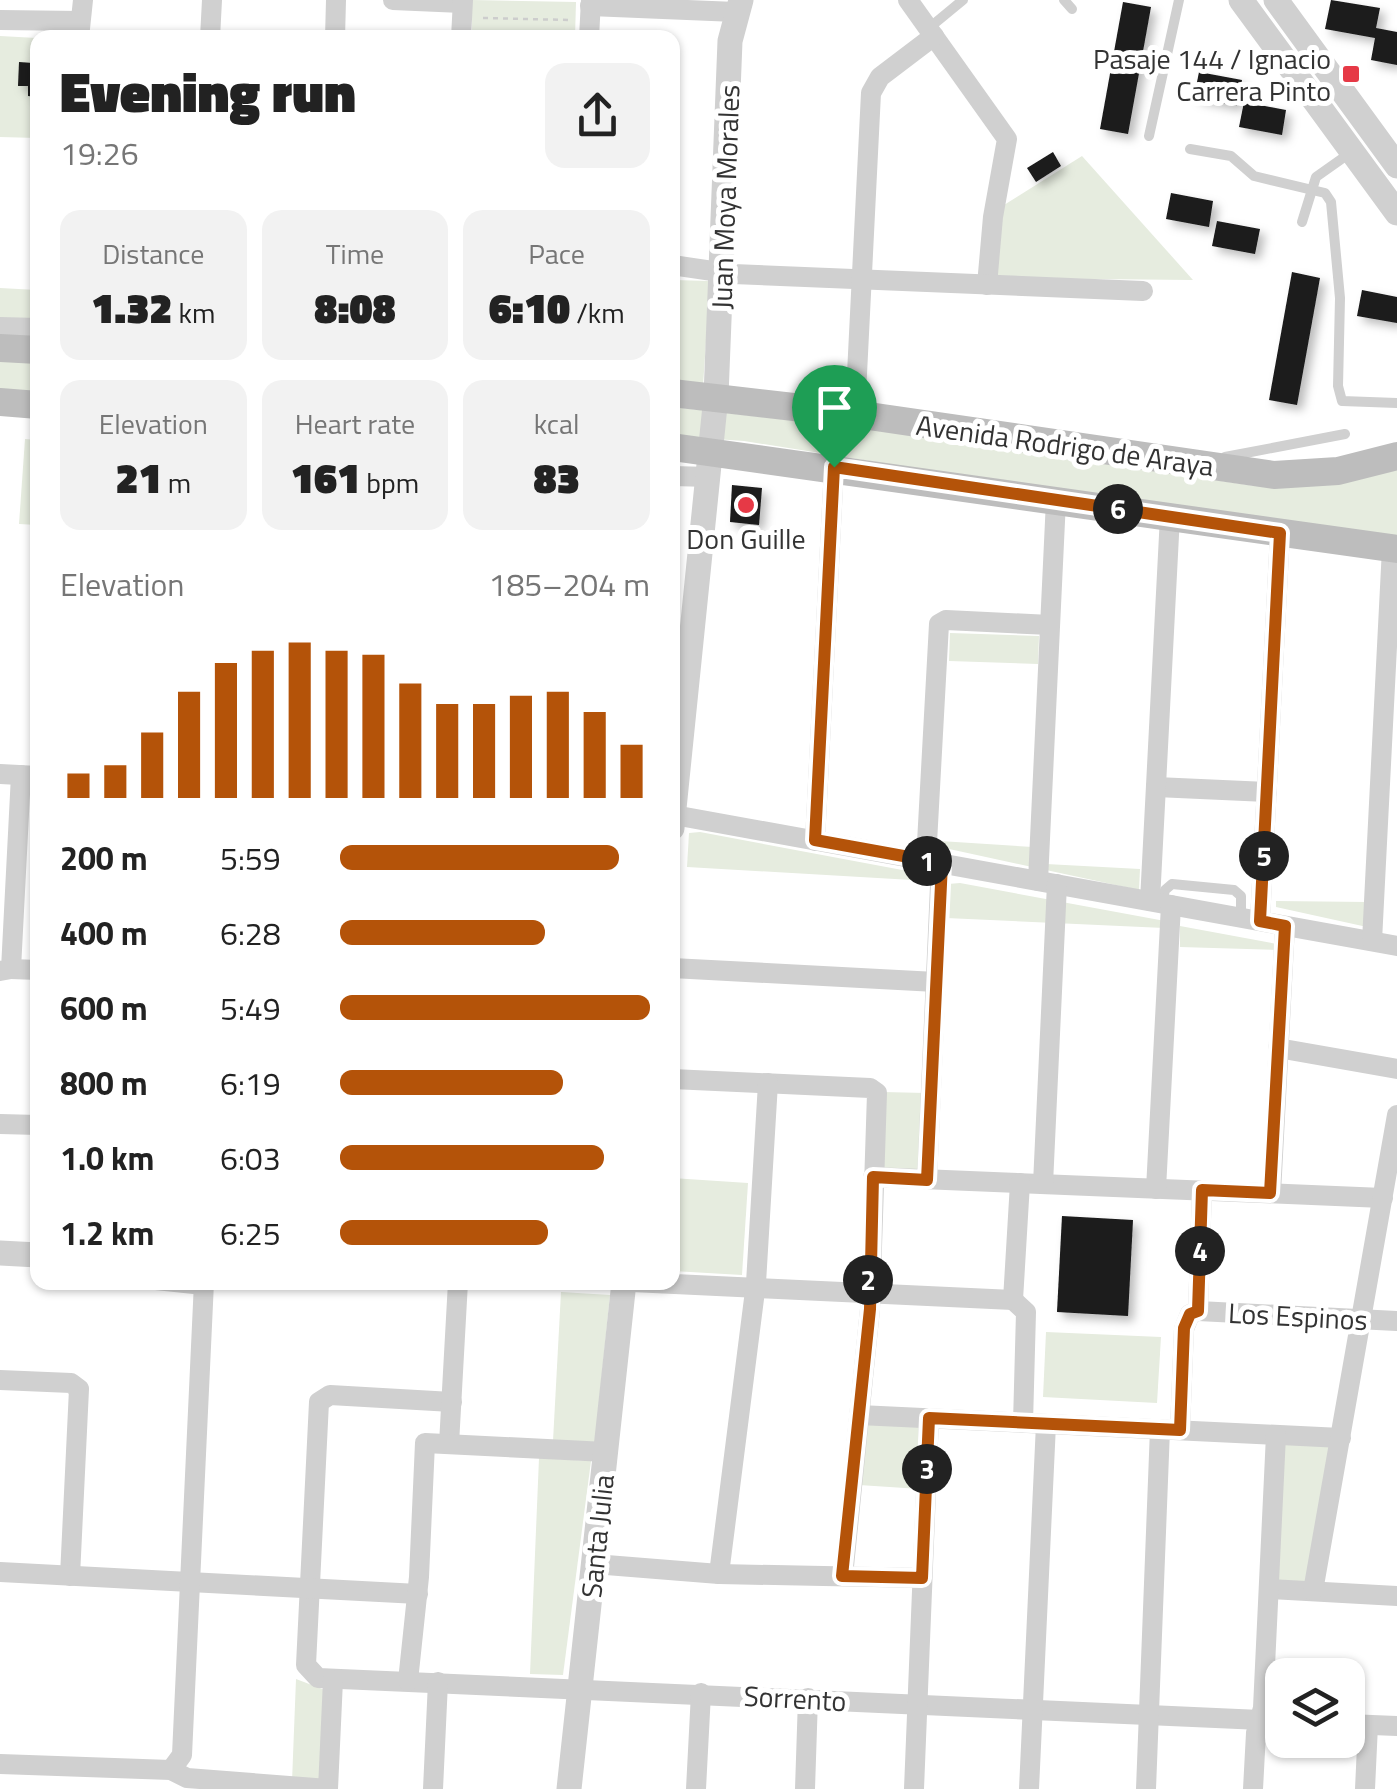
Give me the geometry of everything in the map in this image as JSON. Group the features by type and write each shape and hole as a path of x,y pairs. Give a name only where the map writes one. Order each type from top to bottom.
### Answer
{"main road":[{"path":"0,348 30,350"},
{"name":"Avenida Rodrigo de Araya","path":"680,394 1295,475 1397,456"},
{"path":"0,402 30,404"},
{"name":"Avenida Rodrigo de Araya","path":"680,449 711,463 834,467 1395,549"}],"street":[{"path":"210,30 212,0"},
{"path":"335,30 336,0"},
{"path":"393,0 462,15"},
{"path":"908,0 1007,139 993,217 987,285"},
{"path":"1276,0 1394,154"},
{"path":"1247,2 1397,213"},
{"path":"590,16 738,6"},
{"name":"Juan Moya Morales","path":"716,396 731,31 738,6"},
{"path":"0,20 81,19"},
{"path":"855,414 871,93 880,77 931,32"},
{"path":"680,266 861,280 1143,292"},
{"path":"0,327 30,328"},
{"path":"680,753 716,396"},
{"path":"680,473 711,463"},
{"path":"815,840 834,467"},
{"path":"1043,1184 1050,625 1056,500"},
{"path":"1156,1189 1161,903 1156,787 1170,516"},
{"path":"1251,920 1267,792 1280,533"},
{"path":"1372,942 1388,816 1395,549"},
{"path":"927,1180 936,982 934,862 939,624 946,620 1050,625"},
{"path":"6,970 19,775"},
{"path":"1156,787 1267,792"},
{"path":"680,810 815,840 1397,946"},
{"path":"1270,1193 1285,926"},
{"path":"680,968 936,982"},
{"path":"1278,1048 1397,1069"},
{"path":"680,1079 875,1090 869,1294 842,1576"},
{"path":"719,1574 752,1288 756,1282 768,1083"},
{"path":"1314,1591 1397,1115"},
{"path":"0,1124 30,1126"},
{"path":"873,1177 1382,1198"},
{"path":"1013,1300 1020,1183"},
{"path":"1146,1789 1148,1714 1170,1430 1184,1328 1190,1314 1198,1311 1202,1190"},
{"path":"0,1253 30,1255"},
{"path":"680,1284 1013,1300 1026,1312 1023,1423"},
{"path":"171,1770 182,1755 204,1290"},
{"path":"449,1444 458,1290"},
{"name":"Santa Julia","path":"569,1789 623,1290"},
{"name":"Los Espinos","path":"1198,1311 1397,1320"},
{"path":"0,1380 71,1383 79,1389 70,1576"},
{"path":"310,1588 321,1398 452,1402"},
{"path":"860,1416 1341,1438"},
{"path":"914,1789 929,1418"},
{"path":"1029,1789 1046,1424"},
{"path":"1253,1789 1269,1589 1276,1434"},
{"path":"408,1681 418,1594 425,1443 606,1452"},
{"path":"594,1564 719,1574 922,1578"},
{"path":"0,1572 418,1594"},
{"name":"Sorrento","path":"310,1588 306,1664 310,1673 333,1680 1265,1720"},
{"path":"1269,1589 1397,1596"},
{"path":"0,1764 171,1770 188,1778 328,1789 333,1680"},
{"path":"433,1789 438,1682"},
{"path":"696,1789 701,1693"},
{"path":"805,1789 808,1698"},
{"path":"1365,1725 1397,1726"},
{"path":"1362,1758 1365,1789"}],"lane":[{"path":"931,32 963,0"},
{"path":"1149,136 1180,0"},
{"path":"1190,148 1231,156 1254,176 1312,189 1332,202 1340,298 1338,386 1342,401 1397,402"},
{"path":"1302,222 1312,189 1328,166 1352,152"},
{"path":"1180,462 1261,453 1344,434"}],"path":[{"path":"462,15 590,16"}],"shaded area":[{"path":"472,0 576,2 575,30 472,30"},
{"path":"0,36 30,38 30,138 0,137"},
{"path":"1082,156 1193,280 992,278 1004,205"},
{"path":"680,280 710,281 703,386 680,384"},
{"path":"0,288 30,290 30,322 0,321"},
{"path":"0,360 30,362 30,391 0,390"},
{"path":"680,408 852,427 1255,486 1341,482 1397,470 1397,539 1170,509 744,441 680,436"},
{"path":"25,439 30,439 30,525 19,524"},
{"path":"950,633 1039,636 1038,664 949,661"},
{"path":"689,833 929,875 929,881 687,867"},
{"path":"940,841 1033,847 1032,867 940,847"},
{"path":"1046,864 1140,869 1139,890 1046,870"},
{"path":"960,883 1165,921 1164,928 946,918 948,884"},
{"path":"1276,901 1367,902 1367,927 1276,907"},
{"path":"1180,926 1277,944 1279,950 1180,947"},
{"path":"883,1092 926,1093 922,1172 881,1171"},
{"path":"680,1179 748,1183 742,1275 680,1271"},
{"path":"561,1292 610,1295 595,1442 553,1441"},
{"path":"1046,1332 1161,1337 1157,1403 1043,1397"},
{"path":"862,1424 924,1427 920,1489 859,1485"},
{"path":"1284,1442 1330,1445 1305,1583 1277,1582"},
{"path":"539,1458 591,1461 563,1675 530,1674"},
{"path":"296,1679 325,1690 321,1783 292,1782"}],"building":[{"path":"1331,0 1380,8 1376,28 1397,32 1397,65 1371,60 1375,38 1325,29"},
{"path":"1123,2 1151,7 1128,134 1100,129"},
{"path":"19,62 30,63 30,96 28,86 18,86"},
{"path":"1199,72 1242,80 1237,106 1194,97"},
{"path":"1244,102 1286,110 1282,135 1239,127"},
{"path":"1053,152 1061,166 1036,182 1027,168"},
{"path":"1171,193 1213,201 1209,227 1166,219"},
{"path":"1217,221 1260,229 1255,254 1212,246"},
{"path":"1292,272 1320,278 1297,405 1269,400"},
{"path":"1362,290 1397,297 1397,323 1357,316"},
{"name":"Don Guille","path":"732,485 762,488 759,525 730,522"},
{"path":"1062,1216 1133,1220 1128,1316 1057,1312"}],"place":[{"name":"Pasaje 144 / Ignacio Carrera Pinto","path":"1351,74"},
{"name":"Don Guille","path":"746,505"}],"route":[{"path":"834,467 1280,533 1260,921 1285,926 1270,1193 1202,1190 1198,1311 1190,1314 1184,1328 1180,1430 929,1418 922,1578 842,1576 870,1309 873,1177 927,1180 942,863 815,840 834,467"}]}
